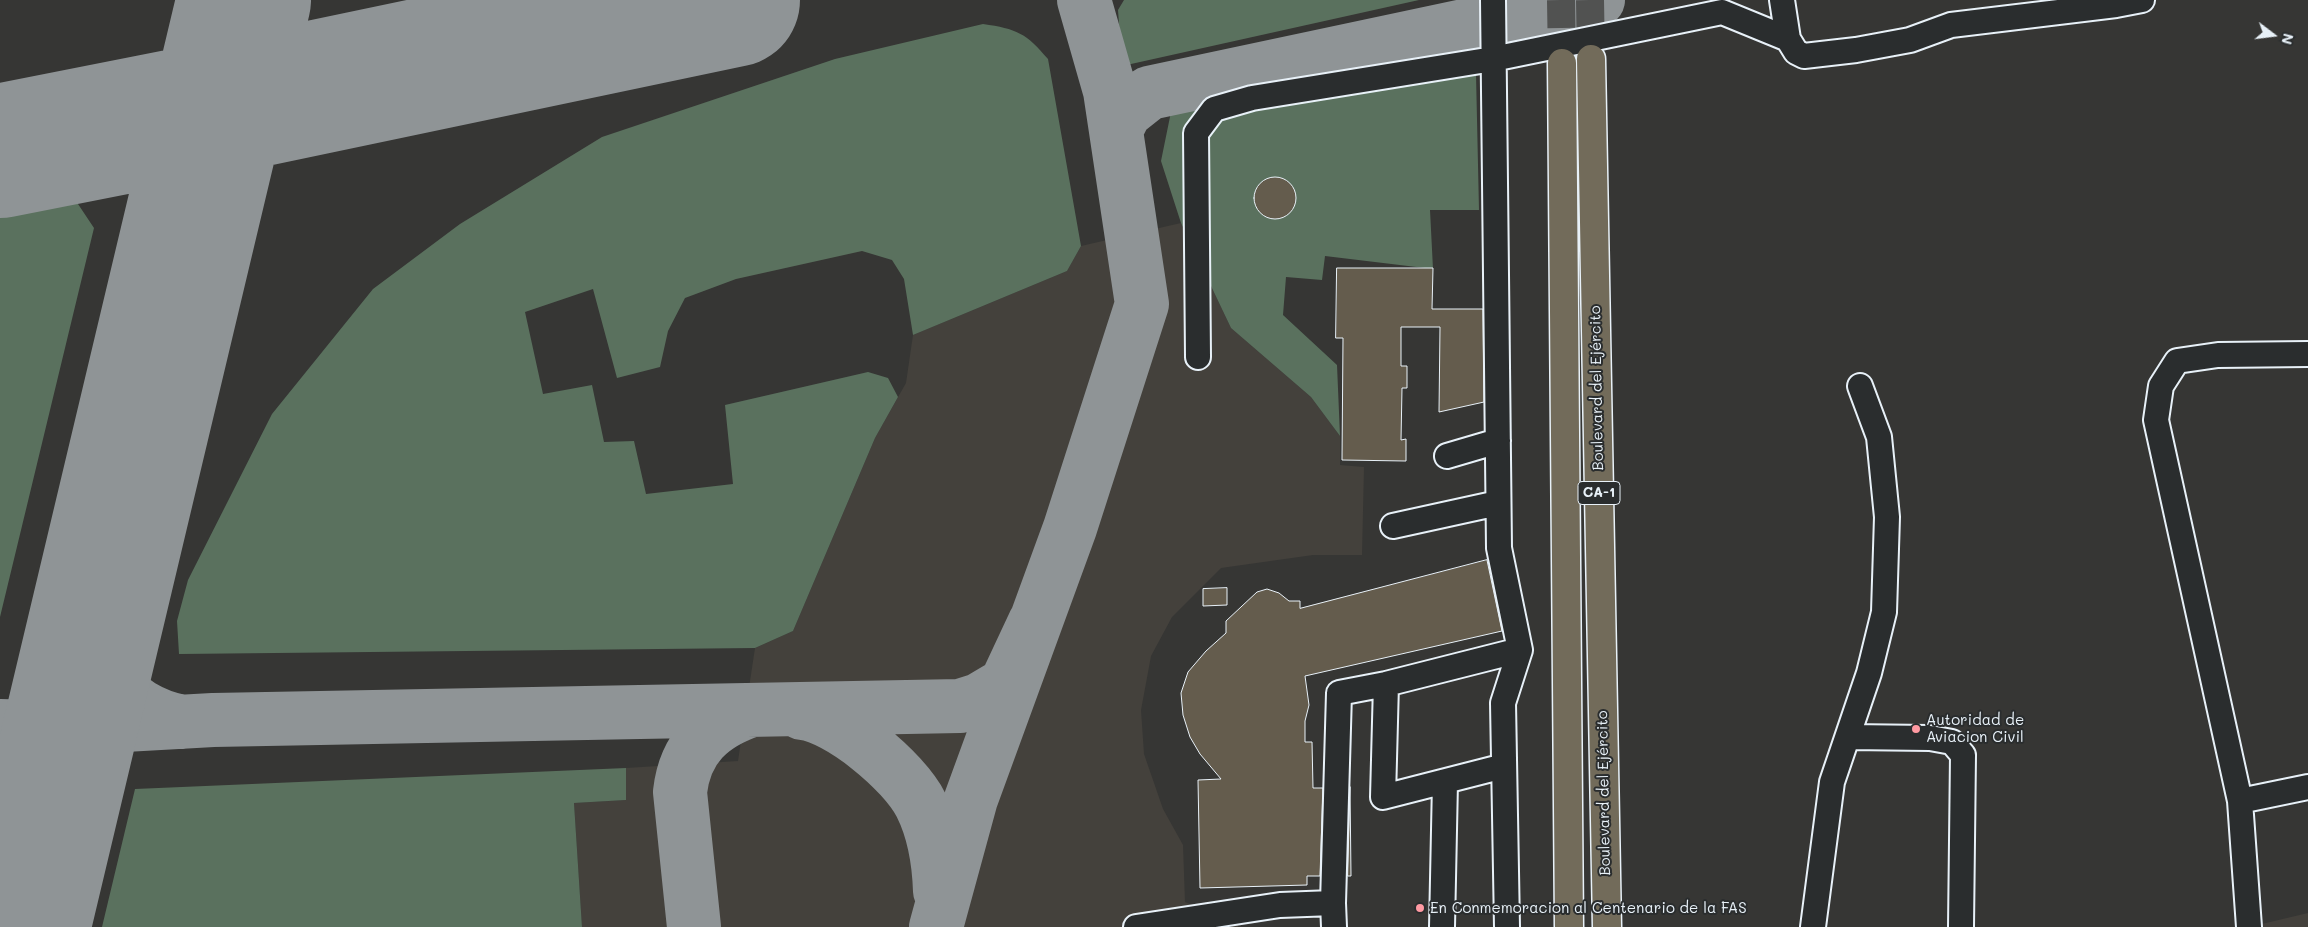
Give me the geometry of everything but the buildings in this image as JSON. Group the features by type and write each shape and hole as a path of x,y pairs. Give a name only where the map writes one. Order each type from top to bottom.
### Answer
{"highway":[{"name":"Boulevard del Ejército","path":"1591,59 1607,927"},
{"name":"CA-1","path":"1562,63 1569,927"}],"lane":[{"path":"1493,0 1492,59 1499,548 1520,650 1503,703 1507,927"},
{"path":"1782,0 1788,39 1796,52 1804,56 1856,50 1910,40 1951,26 2142,0"},
{"path":"1198,357 1196,133 1214,109 1252,98 1492,59 1722,12 1788,39"},
{"path":"2249,927 2240,801 2156,420 2161,386 2177,361 2218,355 2308,354"},
{"path":"1813,927 1832,782 1849,737 1869,673 1884,612 1887,517 1879,437 1860,386"},
{"path":"1447,456 1498,441"},
{"path":"1393,526 1498,503"},
{"path":"1136,927 1280,905 1336,920 1339,693 1386,684 1520,650"},
{"path":"1386,684 1383,797 1504,766"},
{"path":"1849,737 1930,738 1952,742 1963,754 1962,927"},
{"path":"1442,927 1444,782"},
{"path":"2240,801 2308,787"}],"shaded area":[{"path":"1181,223 1231,328 1311,397 1340,436 1340,465 1364,467 1362,555 1313,555 1221,568 1172,617 1151,656 1141,710 1144,754 1163,809 1183,845 1185,902 1238,924 1238,927 582,927 574,803 626,800 626,768 738,761 755,648 793,631 875,438 906,383 913,335 1067,271 1081,246"},
{"path":"2308,913 2308,927 2249,927"}],"green space":[{"path":"1124,0 1419,0 1122,66 1118,10"},
{"path":"983,24 1013,30 1027,38 1048,59 1081,246 1067,271 913,335 904,279 892,260 862,251 736,279 685,298 668,331 660,367 617,378 593,289 525,312 543,394 592,385 604,442 634,441 646,494 733,484 725,405 868,372 888,378 898,397 875,438 793,631 755,648 179,654 177,621 188,580 272,414 373,289 460,224 602,137 835,59"},
{"path":"1476,74 1479,210 1430,210 1433,269 1325,256 1322,280 1286,277 1283,315 1337,365 1340,436 1311,397 1231,328 1181,223 1161,161 1172,107"},
{"path":"37,195 74,198 94,228 0,617 0,206"},
{"path":"626,768 626,800 574,803 582,927 102,927 135,789"}],"taxiway":[{"path":"936,927 971,799 1070,528 1142,304 1110,91 1084,0"},
{"path":"1117,128 1125,112 1149,93 1492,20 1598,0"},
{"path":"202,174 213,151 231,124 258,100"},
{"path":"142,123 165,129 181,138 193,152 202,174"},
{"path":"96,619 104,662 110,675 123,693 151,712 183,722"},
{"path":"0,726 71,728 213,720 960,706 979,700 1006,684 1035,622"},
{"path":"694,927 680,792 683,776 694,750 702,739 724,722 752,710"},
{"path":"802,713 834,724 851,735 886,762 913,791 926,815 932,836 937,857 940,891"}],"runway":[{"path":"23,927 244,0"},
{"path":"0,151 218,108 733,0"}],"tunnel":[{"path":"1561,0 1562,63"},
{"path":"1590,0 1591,59"}],"place":[{"name":"Autoridad de Aviacion Civil","path":"1916,729"},
{"name":"En Conmemoracion al Centenario de la FAS","path":"1420,908"}]}
